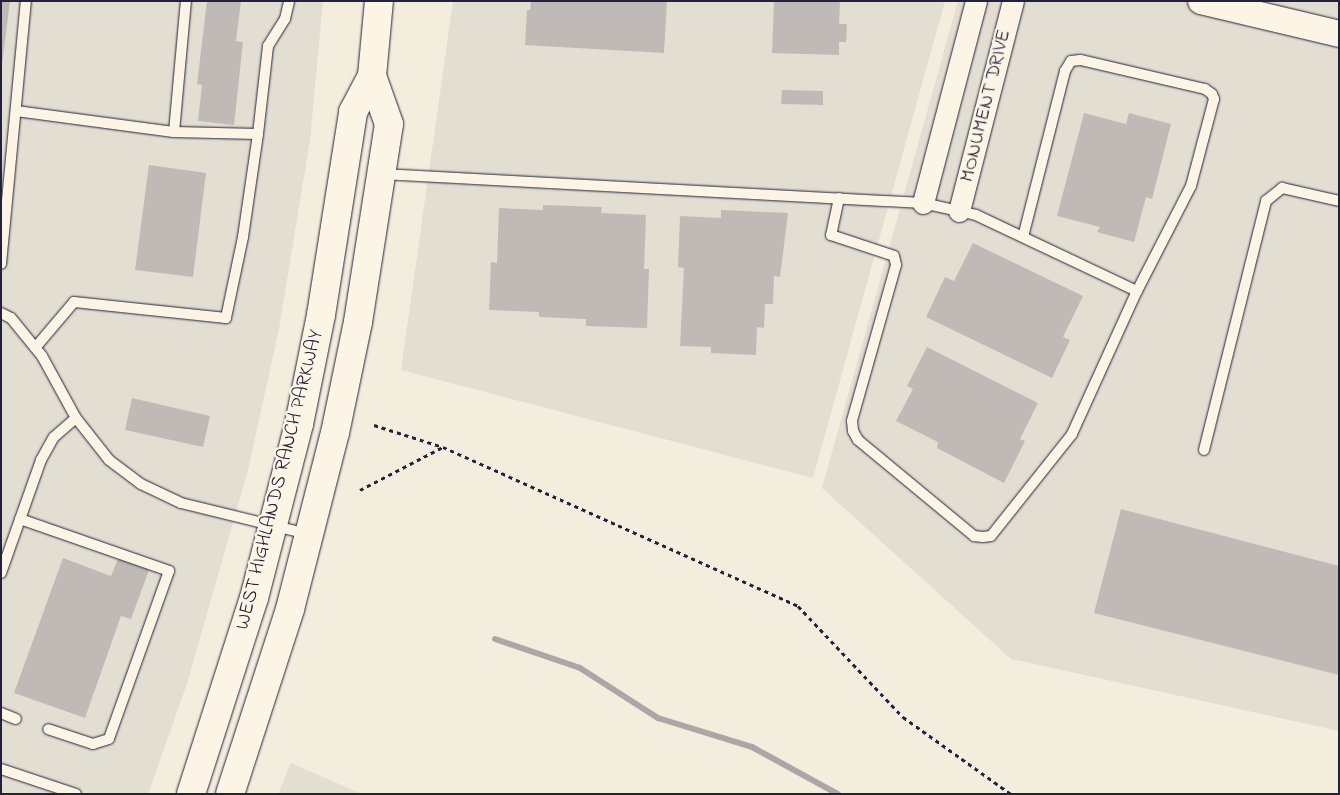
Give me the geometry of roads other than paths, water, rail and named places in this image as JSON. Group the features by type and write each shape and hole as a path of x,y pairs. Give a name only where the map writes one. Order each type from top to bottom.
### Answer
{"main road":[{"name":"WEST HIGHLANDS RANCH PARKWAY","path":"191,794 254,598 299,424 321,315 352,112 372,76 379,1"},
{"name":"WEST HIGHLANDS RANCH PARKWAY","path":"230,794 290,609 335,433 358,322 389,124 372,76"}],"street":[{"name":"MONUMENT DRIVE","path":"923,203 976,1"},
{"name":"MONUMENT DRIVE","path":"959,211 1013,1"},
{"path":"1201,1 1339,34"}],"lane":[{"path":"1,264 26,1"},
{"path":"174,132 186,1"},
{"path":"35,348 74,302 226,318 243,238 268,46 285,19 289,1"},
{"path":"839,198 831,235 894,256 896,265 852,420 853,431 858,440 974,536 991,536 1072,434 1137,291 1191,186 1214,99 1205,89 1080,60 1071,61 1065,71 1022,237"},
{"path":"16,110 174,132 258,134"},
{"path":"381,174 923,203 976,215 1137,291"},
{"path":"1204,450 1266,201 1282,188 1339,201"},
{"path":"1,313 11,318 35,348 76,418 109,460 141,484 181,504 309,534"},
{"path":"1,573 41,460 54,436 76,418"},
{"path":"20,519 169,571 109,738 93,744 48,729"},
{"path":"1,714 16,719"},
{"path":"1,769 76,794"}],"waterway":[{"path":"495,639 580,668 658,718 752,747 838,794"}]}
